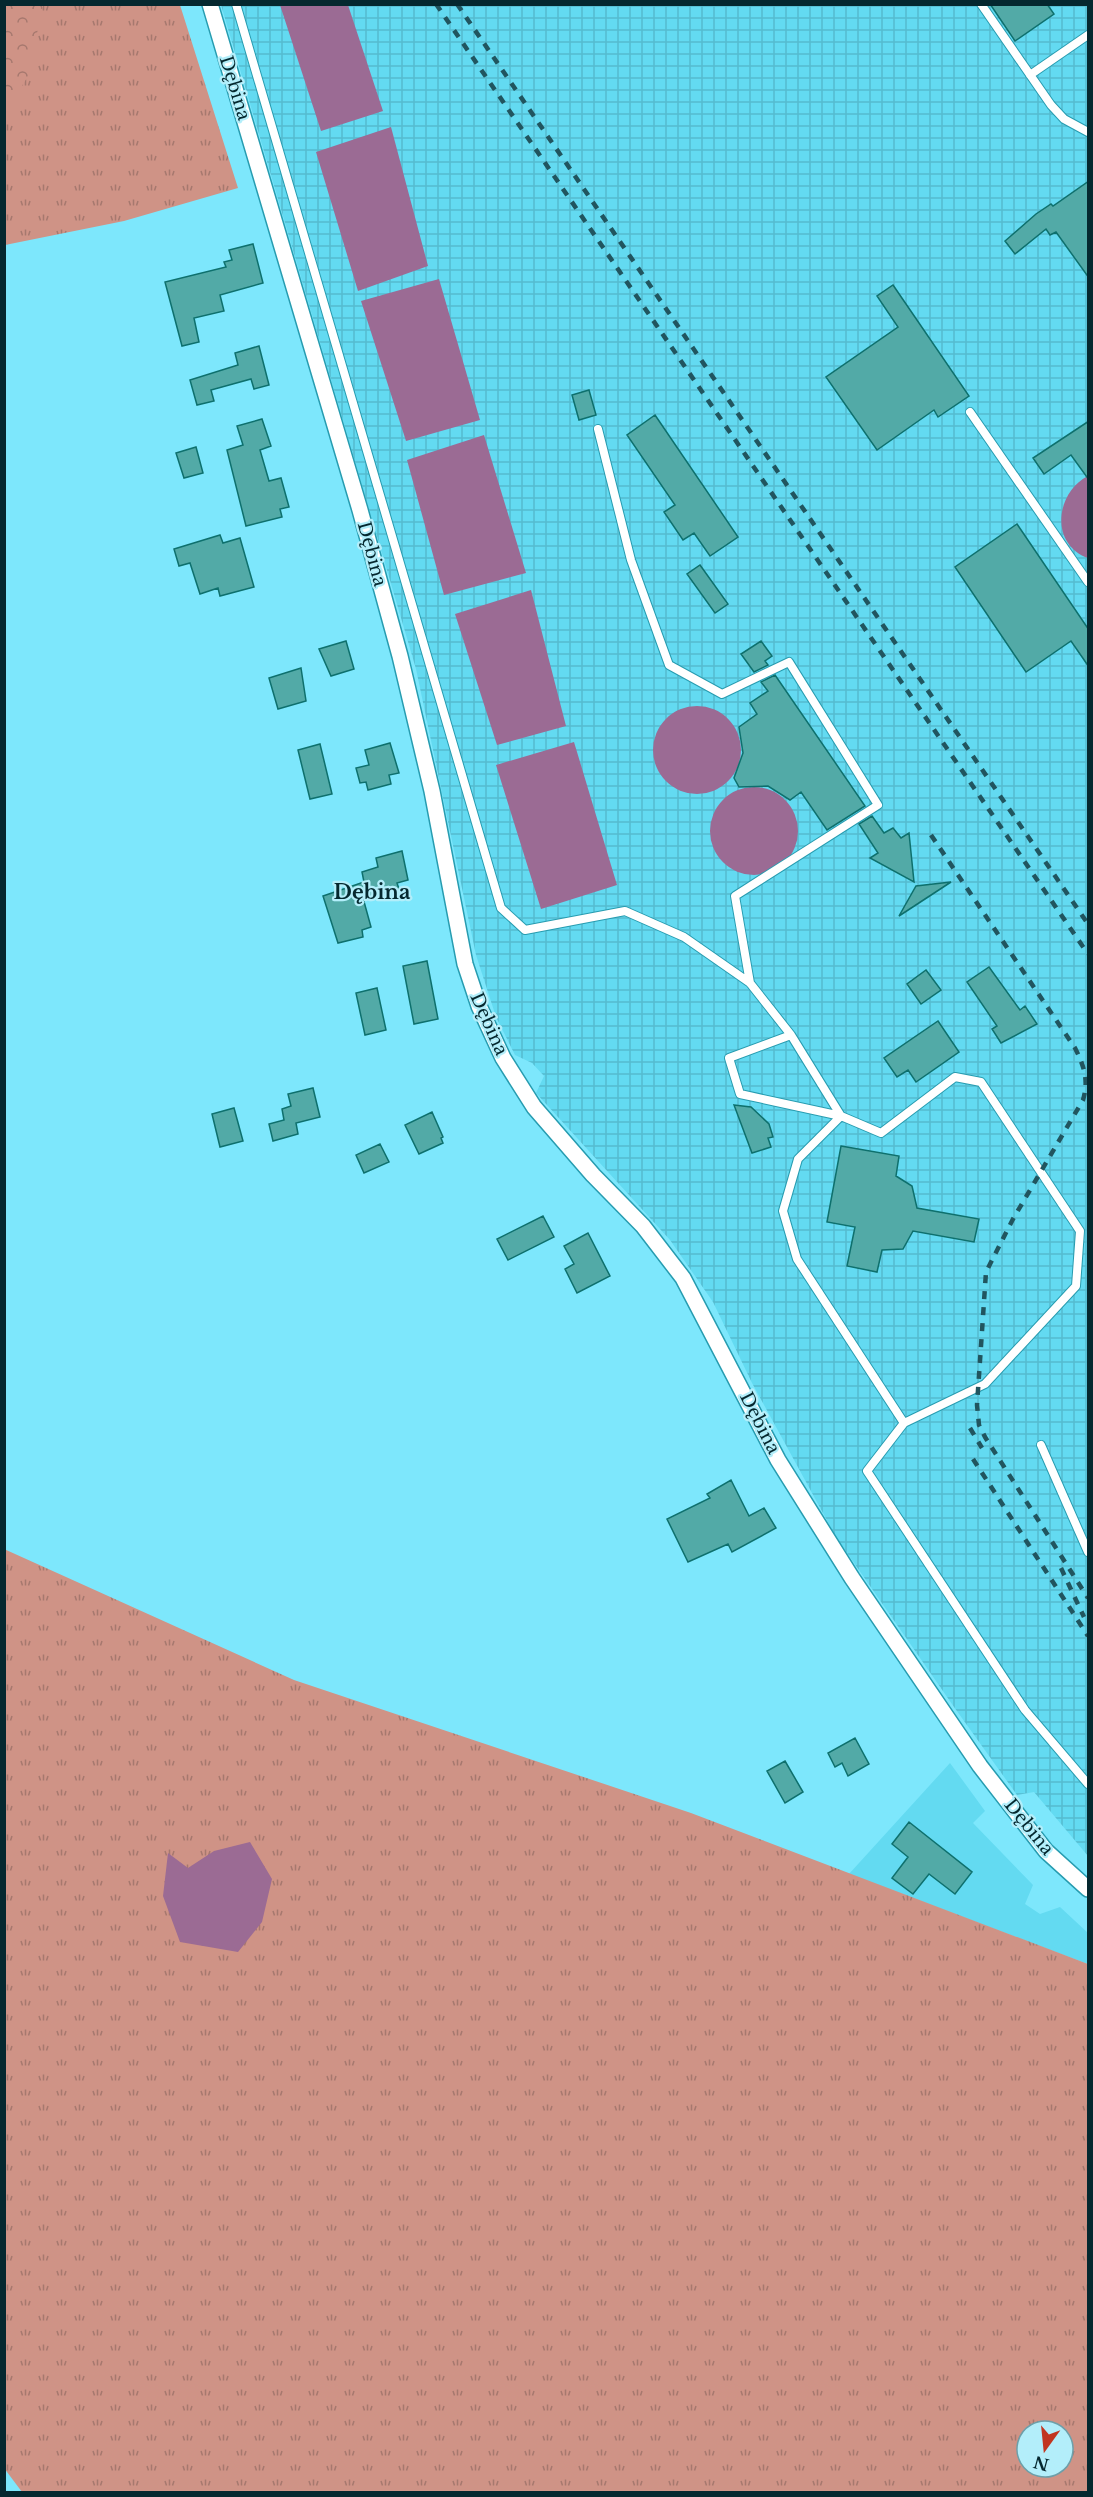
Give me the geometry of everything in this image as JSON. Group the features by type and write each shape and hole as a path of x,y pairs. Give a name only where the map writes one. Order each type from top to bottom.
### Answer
{"street":[{"name":"Dębina","path":"210,4 360,510 400,656 429,780 465,964 479,1006 498,1048 534,1107 593,1175 643,1226 683,1278 778,1460 852,1578 980,1766 1046,1851 1089,1889"}],"lane":[{"path":"236,4 501,908 525,930 625,911 684,937 750,983 791,1035 841,1116"},
{"path":"981,4 1030,75 1064,119 1089,132"},
{"path":"1030,75 1089,35"},
{"path":"970,412 1089,582"},
{"path":"598,429 631,560 669,665 722,694 789,662 878,805 735,896 750,983"},
{"path":"791,1035 729,1058 740,1094 841,1116 881,1133 955,1077 981,1082 1080,1231 1076,1286 985,1384 904,1423 867,1471 1025,1710 1089,1784"},
{"path":"841,1116 798,1159 783,1211 797,1259 904,1423"},
{"path":"1041,1445 1089,1552"}],"shaded area":[{"path":"221,5 1088,5 1088,1856 1034,1792 1017,1795 954,1707 836,1537 752,1383 713,1302 670,1240 536,1093 544,1076 532,1063 515,1055 496,1017 476,955 416,669"},
{"path":"280,5 348,5 383,111 321,131"},
{"path":"391,127 428,266 358,291 316,152"},
{"path":"439,279 480,420 406,441 361,301"},
{"path":"484,435 526,573 444,595 407,460"},
{"path":"1088,476 1088,558 1075,551 1067,542 1062,530 1061,518 1069,494"},
{"path":"531,590 566,726 497,745 455,614"},
{"path":"697,706 714,709 728,719 738,733 741,750 738,767 728,781 714,791 697,794 680,791 666,781 656,767 653,750 656,733 666,719 680,709"},
{"path":"574,742 617,885 541,909 496,765"},
{"path":"754,787 771,790 785,800 795,814 798,831 795,848 785,862 771,872 754,875 737,872 723,862 713,848 710,831 713,814 723,800 737,790"},
{"path":"950,1763 985,1811 973,1823 1033,1885 1025,1904 1040,1914 1060,1907 1088,1933 1088,1964 849,1874"},
{"path":"250,1842 272,1879 262,1922 238,1952 180,1942 163,1896 168,1853 188,1868 214,1851"}],"green space":[{"path":"5,4 43,5 28,76 5,114"},
{"path":"5,5 180,5 238,188 124,221 5,245"},
{"path":"4,1549 294,1680 691,1813 1088,1964 1088,2492 22,2492 4,2468"}],"building":[{"path":"990,4 1047,4 1054,14 1015,41"},
{"path":"1089,181 1089,278 1056,232 1050,235 1046,229 1015,254 1005,241 1036,214 1051,204 1053,206"},
{"path":"253,244 263,283 220,295 224,311 194,318 199,342 182,346 165,282 226,267 224,262 232,260 229,250"},
{"path":"893,285 969,396 938,417 934,410 877,450 826,377 898,327 877,296"},
{"path":"259,346 269,385 254,389 251,379 211,390 214,401 197,405 190,380 238,365 235,353"},
{"path":"589,390 596,415 579,420 572,395"},
{"path":"655,415 738,537 710,556 694,533 683,540 664,512 675,505 627,435"},
{"path":"262,419 271,446 260,450 269,481 281,478 289,507 280,509 282,517 246,526 227,450 243,445 237,426"},
{"path":"1089,421 1089,480 1071,455 1044,474 1033,458"},
{"path":"196,447 203,473 184,478 176,453"},
{"path":"1017,524 1089,630 1089,667 1071,641 1026,672 955,567"},
{"path":"220,535 223,543 240,538 254,587 220,596 218,588 200,594 190,563 179,566 174,549"},
{"path":"700,565 728,604 715,613 687,574"},
{"path":"346,641 354,669 331,676 319,649"},
{"path":"761,641 772,656 765,661 768,665 754,672 741,654"},
{"path":"301,668 306,701 278,709 269,678"},
{"path":"775,675 865,806 827,830 801,792 790,800 768,786 739,787 734,778 743,753 739,727 757,714 750,703 768,691 761,682"},
{"path":"390,743 399,773 389,775 391,784 368,790 366,782 360,783 356,768 369,765 365,750"},
{"path":"320,744 332,794 310,799 298,750"},
{"path":"872,816 884,833 893,828 901,838 909,833 914,882 870,858 878,853 859,824"},
{"path":"402,851 408,880 397,883 399,889 363,898 371,927 362,930 363,937 338,943 323,896 364,882 362,872 378,867 376,858"},
{"path":"951,882 899,916 916,886"},
{"path":"427,961 438,1019 414,1024 403,966"},
{"path":"989,967 1020,1010 1025,1006 1037,1024 1001,1043 992,1029 997,1026 967,982"},
{"path":"926,970 941,990 921,1004 907,984"},
{"path":"377,988 386,1030 365,1035 356,993"},
{"path":"938,1021 959,1052 916,1082 908,1070 897,1077 884,1058"},
{"path":"313,1088 320,1117 296,1123 298,1134 273,1141 269,1124 284,1120 282,1109 291,1106 288,1094"},
{"path":"734,1105 751,1107 769,1124 773,1137 768,1138 771,1147 752,1153"},
{"path":"234,1108 243,1141 220,1147 212,1114"},
{"path":"432,1112 443,1137 441,1138 443,1143 419,1154 405,1125"},
{"path":"380,1144 389,1162 364,1173 356,1155"},
{"path":"841,1146 899,1156 896,1176 912,1186 917,1208 979,1219 974,1242 913,1231 903,1249 882,1250 877,1272 847,1266 855,1227 827,1222"},
{"path":"543,1216 554,1237 508,1260 497,1239"},
{"path":"588,1233 610,1276 577,1293 565,1269 574,1264 564,1246"},
{"path":"731,1480 749,1516 764,1508 776,1528 732,1552 728,1544 688,1562 667,1519 710,1498 707,1494"},
{"path":"855,1738 869,1764 848,1776 842,1763 835,1767 828,1753"},
{"path":"785,1761 803,1792 785,1803 767,1771"},
{"path":"909,1822 972,1872 955,1894 929,1874 913,1894 892,1878 908,1857 892,1844"}],"railway":[{"path":"436,4 1088,954"},
{"path":"457,4 1088,924"},
{"path":"931,835 1075,1048 1085,1073 1086,1086 1083,1100 1013,1219 986,1272 977,1405 979,1425 985,1437 1088,1598"},
{"path":"970,1428 982,1448"},
{"path":"973,1459 1088,1636"},
{"path":"1061,1568 1084,1617"}],"district":[{"name":"Dębina","path":"372,892"}]}
